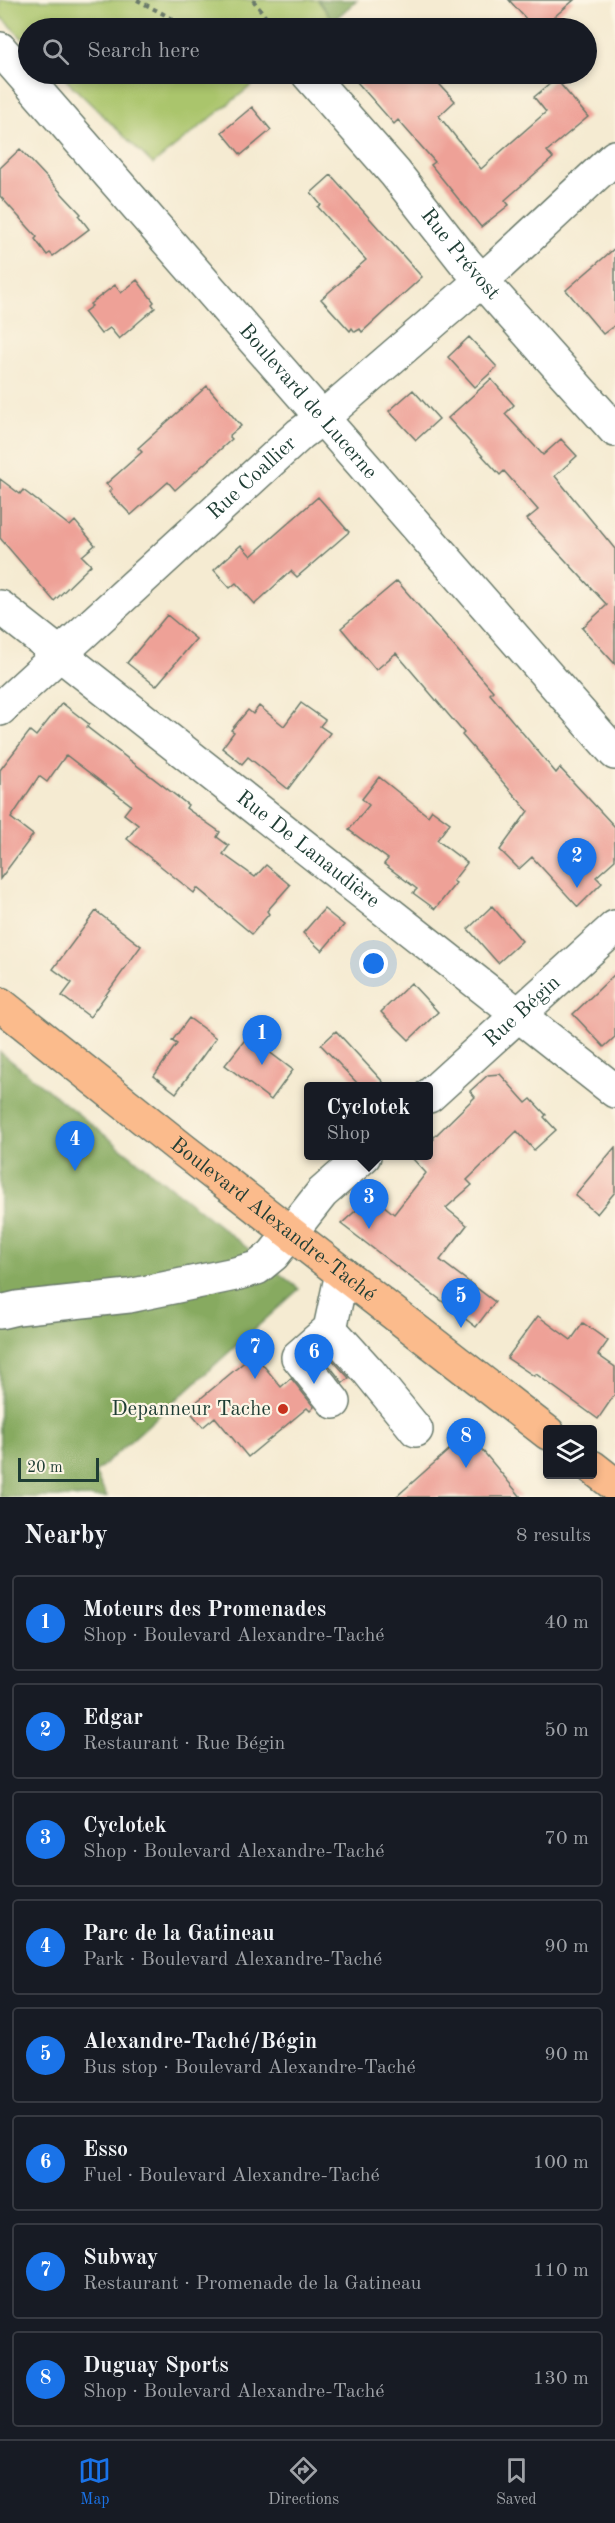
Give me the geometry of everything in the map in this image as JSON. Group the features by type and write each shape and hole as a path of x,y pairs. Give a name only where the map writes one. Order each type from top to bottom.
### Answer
{"main road":[{"name":"Boulevard Alexandre-Taché","path":"0,1004 290,1233 543,1428"},
{"path":"597,1471 615,1485"}],"street":[{"name":"Boulevard de Lucerne","path":"0,49 18,70"},
{"name":"Boulevard de Lucerne","path":"31,84 615,753"},
{"name":"Rue Prévost","path":"317,84 395,173 481,281 615,430"},
{"name":"Rue Coallier","path":"0,709 300,434 322,418 481,281 615,157"},
{"name":"Rue De Lanaudière","path":"0,607 615,1090"},
{"name":"Rue Bégin","path":"433,1092 615,927"},
{"path":"0,1312 17,1308 129,1296 257,1268 273,1255 322,1193 358,1160"},
{"path":"334,1402 298,1357 330,1329 342,1273"},
{"path":"330,1329 369,1372 416,1430"}],"path":[{"path":"137,0 171,18"},
{"path":"254,0 267,18"}],"green space":[{"path":"0,0 318,0 331,18 18,18 18,34 0,16"},
{"path":"318,0 357,0 336,18 331,18"},
{"path":"70,84 253,84 153,164"},
{"path":"0,1052 299,1289 95,1473 107,1497 0,1497"}],"building":[{"path":"509,0 574,0 553,18 525,18"},
{"path":"359,84 439,84 455,101 439,116 481,169 546,112 534,97 550,84 560,84 588,117 547,151 553,158 505,200 509,205 481,227 431,165 435,162 398,120 394,124"},
{"path":"252,107 271,130 241,155 222,132"},
{"path":"20,149 81,214 79,216 89,229 53,256 50,253 47,255 35,239 37,237 0,196 0,168"},
{"path":"331,175 422,277 362,332 360,329 355,332 352,328 350,331 321,299 366,260 318,207 321,205 311,193"},
{"path":"615,248 615,325 603,334 566,290"},
{"path":"137,280 154,302 152,304 155,308 119,339 110,328 101,334 84,312 92,306 90,304 115,285 121,293"},
{"path":"469,337 497,367 475,387 448,357"},
{"path":"491,379 514,405 505,414 543,455 561,439 577,456 555,476 615,549 615,664 582,628 607,605 527,519 538,510 504,471 500,475 448,418"},
{"path":"207,386 241,426 229,436 232,439 175,490 168,482 131,515 109,492 112,489 106,484 142,452 138,448"},
{"path":"413,390 439,419 416,440 389,411"},
{"path":"0,479 20,494 23,490 70,526 75,521 95,545 82,556 91,565 54,601 0,538"},
{"path":"318,497 349,532 297,577 291,571 255,604 236,583 230,588 214,570 241,545 251,556"},
{"path":"397,581 493,691 490,694 556,773 560,768 615,827 615,860 596,877 602,883 578,907 532,857 519,869 500,850 528,811 462,735 464,733 396,653 376,670 341,628"},
{"path":"167,615 196,639 156,686 127,663"},
{"path":"62,703 89,724 87,727 188,805 186,808 220,832 217,837 229,846 223,854 255,877 266,865 290,885 267,911 269,914 252,934 197,888 194,893 127,839 138,825 124,814 131,805 66,755 47,782 39,776 11,818 33,835 0,879 0,770 30,731 36,736"},
{"path":"301,703 325,720 320,726 330,733 288,789 248,757 242,764 222,748 234,732 231,730 248,710 253,714 259,706 284,726"},
{"path":"379,777 428,816 432,810 450,823 437,840 467,863 453,881 456,883 435,909 413,893 417,889 384,864 388,859 349,830 369,805 362,799"},
{"path":"492,906 522,941 498,963 468,929"},
{"path":"324,909 344,925 322,951 303,933"},
{"path":"96,911 141,946 90,1017 62,996 72,983 53,969"},
{"path":"615,974 615,1037 604,1047 573,1014"},
{"path":"411,983 438,1012 409,1040 381,1012"},
{"path":"189,1018 216,1038 176,1093 154,1076 177,1044 172,1041"},
{"path":"336,1031 383,1082 356,1082 321,1045"},
{"path":"248,1036 293,1070 271,1100 225,1065"},
{"path":"500,1074 526,1103 531,1099 556,1130 534,1150 517,1131 467,1180 472,1185 446,1208 467,1225 440,1260 495,1302 476,1327 341,1224 372,1196 394,1214 426,1173 414,1160 433,1160 433,1138 475,1097 470,1091 488,1075"},
{"path":"615,1147 615,1192 597,1214 575,1195"},
{"path":"538,1316 571,1340 583,1323 608,1341 598,1355 615,1367 615,1394 598,1419 536,1374 534,1376 507,1358"},
{"path":"254,1354 281,1387 291,1378 314,1407 310,1411 307,1408 248,1457 215,1417 203,1427 188,1409"},
{"path":"328,1355 349,1378 343,1383 324,1359"},
{"path":"468,1433 521,1497 396,1497"}],"place":[{"name":"Edgar","path":"577,888"},
{"name":"Moteurs des Promenades","path":"262,1065"},
{"name":"Parc de la Gatineau","path":"75,1171"},
{"name":"Cyclotek","path":"369,1229"},
{"name":"Alexandre-Taché/Bégin","path":"461,1328"},
{"name":"Subway","path":"255,1379"},
{"name":"Esso","path":"314,1384"},
{"name":"Depanneur Tache","path":"283,1409"},
{"name":"Duguay Sports","path":"466,1468"}]}
